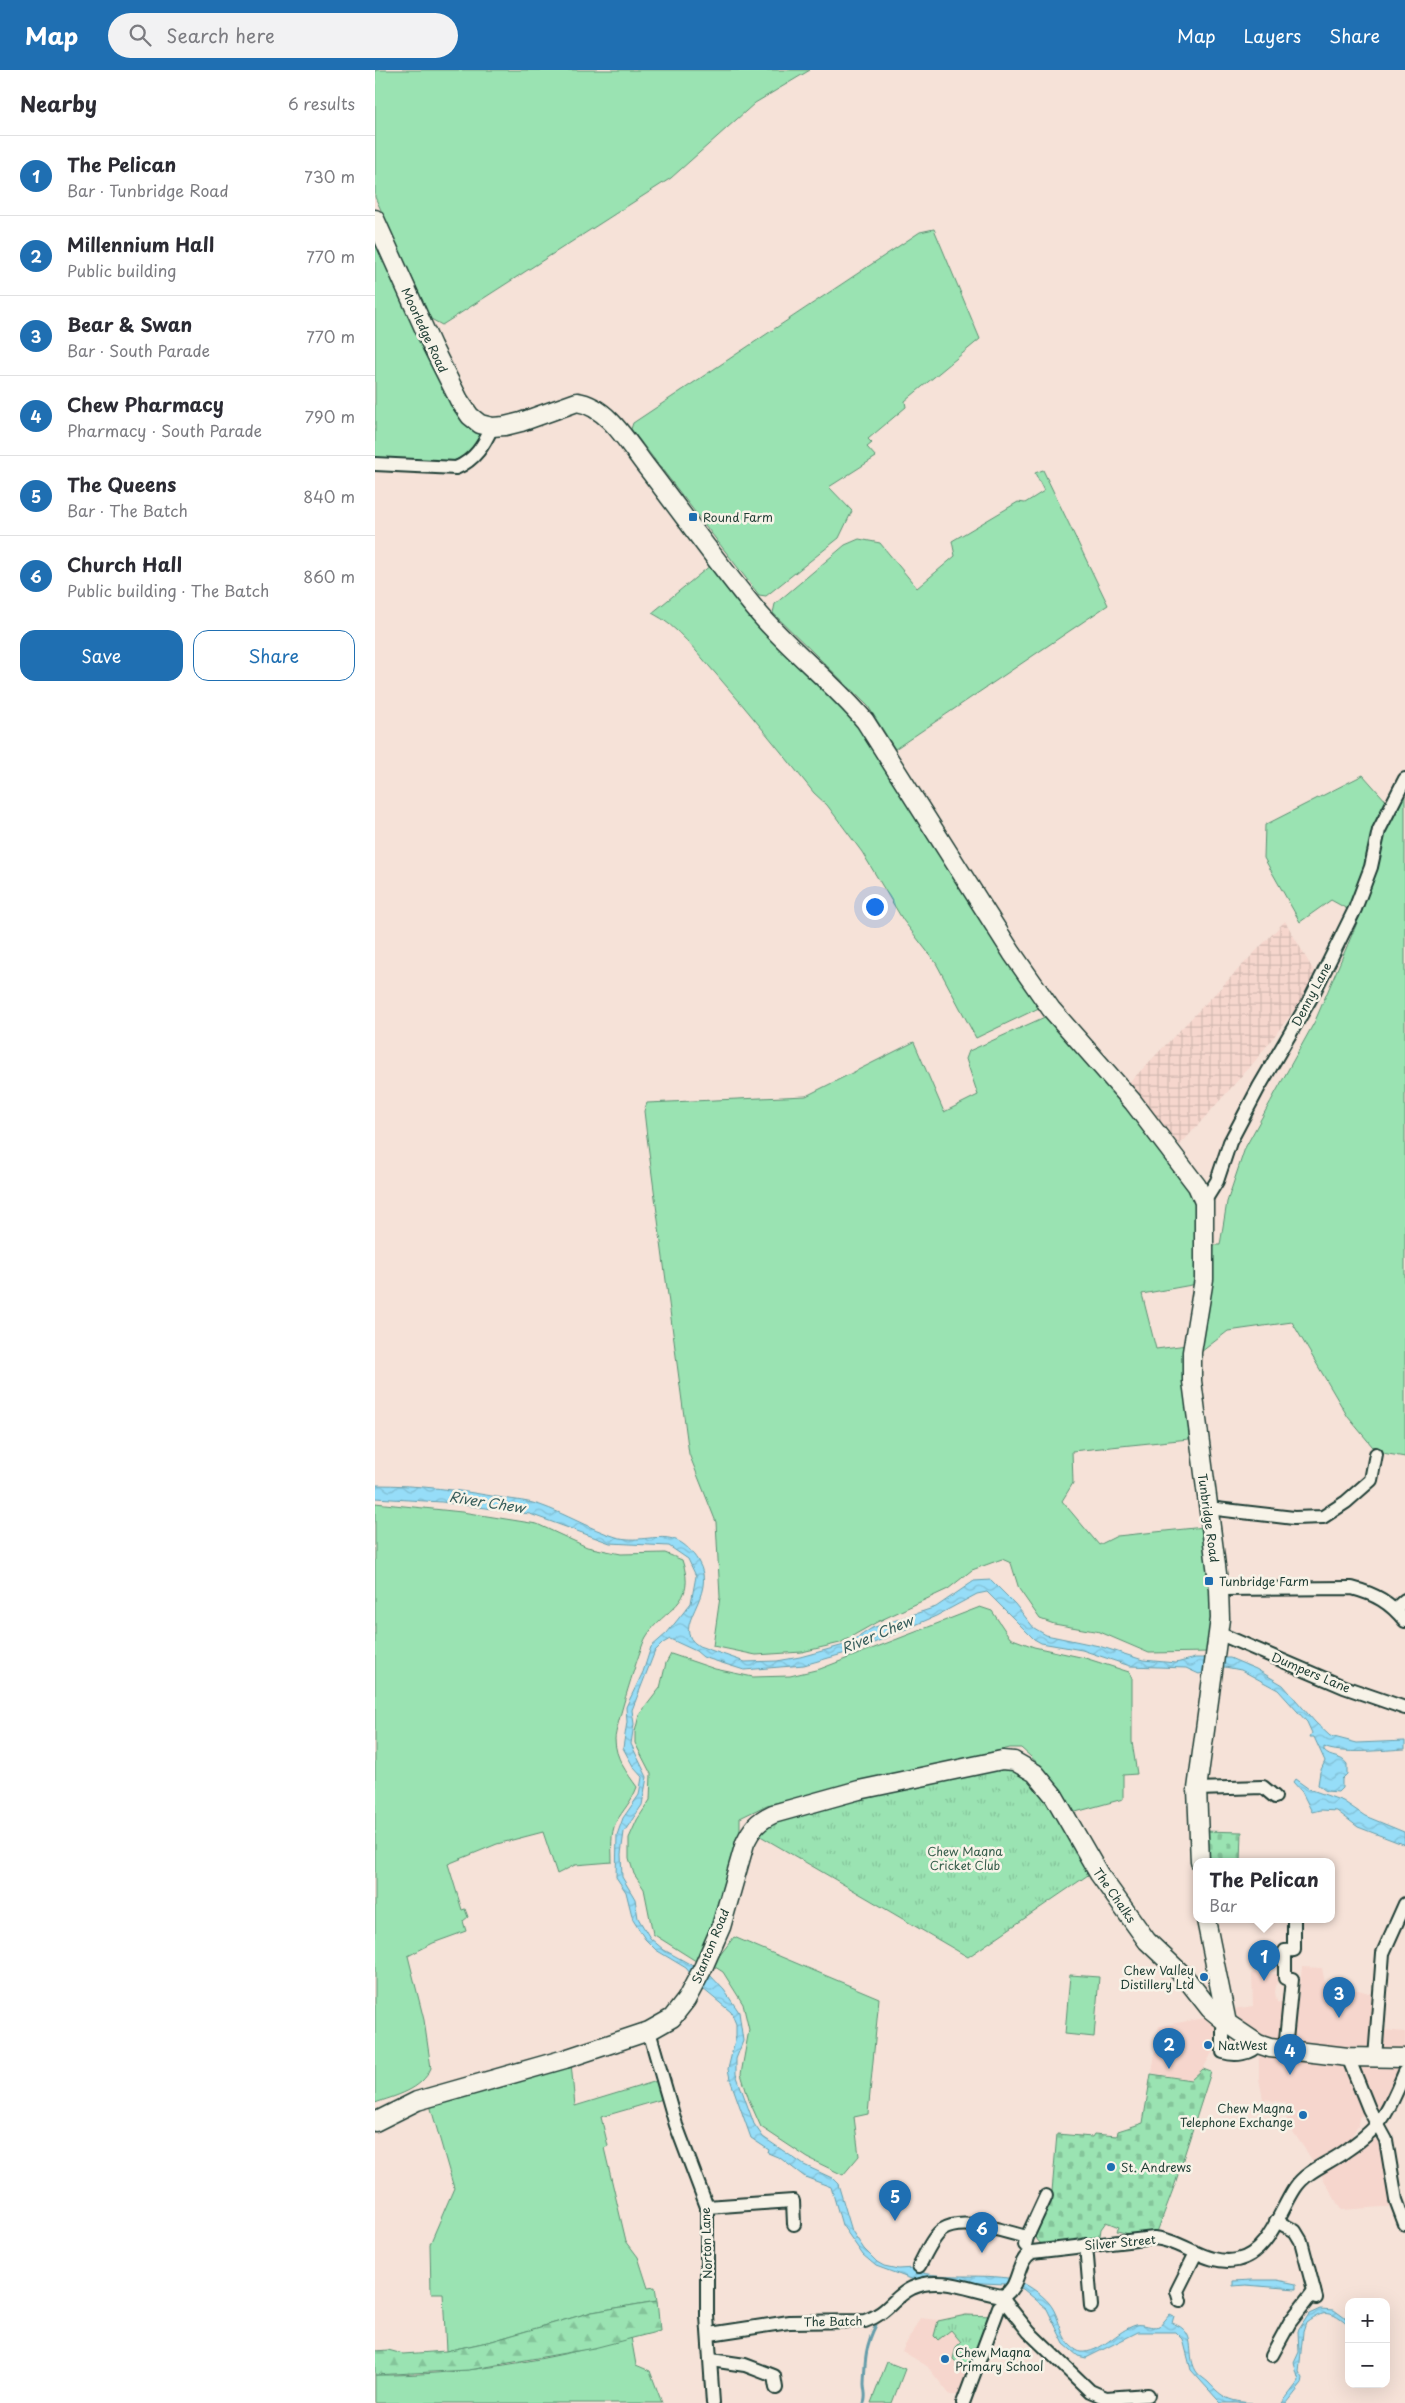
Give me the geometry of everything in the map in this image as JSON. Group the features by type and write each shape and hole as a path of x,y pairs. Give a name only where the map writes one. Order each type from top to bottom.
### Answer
{"street":[{"name":"Moorledge Road","path":"375,219 459,400 470,416 480,424 491,426"},
{"path":"375,464 456,468 468,463 479,452 491,426 521,422 577,402 586,404 601,412 634,451 757,611 847,699 865,721 1012,953 1051,1009 1133,1102 1189,1173 1204,1202"},
{"name":"Denny Lane","path":"1204,1202 1217,1181 1230,1142 1259,1087 1312,996 1355,910 1371,867 1379,830 1405,779"},
{"name":"Tunbridge Road","path":"1200,1858 1197,1789 1218,1633 1219,1589 1192,1374 1192,1352 1204,1279 1204,1202"},
{"path":"1208,1508 1294,1518 1323,1517 1346,1502 1371,1480 1376,1454"},
{"path":"1219,1589 1352,1588 1372,1593 1400,1605 1405,1621"},
{"name":"Dumpers Lane","path":"1218,1633 1344,1687 1405,1708"},
{"name":"Stanton Road","path":"375,2122 417,2101 565,2059 649,2032 672,2018 686,2000 703,1968 721,1926 745,1843 751,1830 760,1820 773,1814 859,1790 990,1762 1014,1761"},
{"name":"The Chalks","path":"1014,1761 1035,1773 1054,1796 1099,1874 1147,1941 1185,1976 1210,2009 1258,2044"},
{"path":"1197,1789 1263,1787 1275,1797"},
{"path":"1375,2058 1383,1953 1405,1904"},
{"path":"1207,1923 1227,2023 1223,2029 1223,2052 1247,2053 1254,2050 1258,2044 1285,2050 1348,2057 1405,2058"},
{"path":"1285,2050 1292,1979 1285,1978 1285,1951 1294,1950 1294,1923"},
{"name":"Norton Lane","path":"649,2032 676,2125 707,2206 713,2403"},
{"path":"1348,2057 1366,2102 1390,2150 1396,2200 1405,2224"},
{"name":"Silver Street","path":"1026,2256 1032,2252 1154,2238 1166,2240 1196,2253 1227,2262 1249,2256 1266,2238 1295,2188 1303,2180 1347,2150 1385,2114 1405,2072"},
{"path":"963,2403 999,2307 1010,2291 1026,2256 1027,2237 1045,2196"},
{"path":"707,2206 793,2201 794,2224"},
{"path":"1272,2355 1290,2322 1315,2295 1301,2241 1295,2231 1276,2221"},
{"path":"919,2266 942,2230 955,2225 977,2225 1027,2237"},
{"path":"1086,2245 1091,2306"},
{"path":"1181,2301 1177,2291 1196,2253"},
{"name":"The Batch","path":"710,2334 789,2322 865,2321 877,2317 906,2291 919,2286 959,2285 1010,2291"},
{"path":"1010,2291 1029,2332 1089,2391 1106,2398 1130,2400 1148,2395"},
{"path":"1077,2292 1090,2291"},
{"path":"711,2360 745,2365 774,2376 776,2388"}],"shaded area":[{"path":"1285,921 1316,975 1302,1000 1256,1060 1180,1145 1126,1086"},
{"path":"1302,1967 1322,1968 1326,1988 1359,1990 1375,1995 1372,2029 1405,2032 1405,2054 1356,2053 1259,2038 1244,2028 1233,2009 1253,2006 1252,1973 1278,1974 1275,1992 1277,2002 1287,2005 1298,2000"},
{"path":"1211,2017 1216,2024 1213,2051 1203,2069 1191,2080 1152,2073 1159,2026"},
{"path":"1259,2056 1337,2064 1405,2065 1388,2099 1382,2106 1359,2117 1358,2126 1352,2135 1382,2141 1396,2206 1341,2210 1315,2164 1287,2123 1286,2103 1263,2099 1259,2079"},
{"name":"Chew Magna Primary School","path":"966,2314 992,2316 960,2395 950,2395 927,2366 902,2351 920,2318 938,2320"}],"green space":[{"path":"375,70 810,70 755,103 671,178 442,325 431,319 375,197"},
{"path":"934,229 980,339 905,401 906,407 868,439 872,443 867,447 876,457 829,487 852,511 839,538 766,596 759,595 631,429 633,423 920,232"},
{"path":"375,235 482,432 467,453 452,461 431,463 375,458"},
{"path":"1043,470 1108,605 895,749 868,706 773,613 775,604 845,545 859,539 880,543 917,588 955,556 952,541 1018,502 1025,503 1044,491 1035,473"},
{"path":"711,565 845,704 1043,1006 976,1038 936,963 903,920 862,852 827,805 814,793 687,640 661,618 652,613"},
{"path":"1363,775 1394,810 1405,792 1405,1457 1377,1452 1348,1417 1292,1322 1228,1331 1201,1352 1207,1308 1208,1245 1220,1245 1227,1202 1245,1148 1315,1021 1360,916 1331,900 1300,922 1264,858 1265,825"},
{"path":"1047,1016 1053,1019 1192,1187 1198,1210 1197,1284 1142,1294 1156,1349 1187,1345 1185,1368 1189,1439 1072,1451 1073,1483 1062,1501 1099,1545 1117,1536 1204,1527 1214,1615 1209,1652 1149,1653 1100,1632 1054,1624 1040,1619 1019,1589 1011,1563 1002,1559 972,1570 948,1589 877,1622 840,1643 802,1652 756,1655 713,1646 720,1597 716,1522 689,1454 647,1137 644,1111 647,1103 806,1096 914,1042 944,1112 978,1095 966,1059 969,1051"},
{"path":"375,1503 462,1512 537,1524 587,1547 621,1554 665,1553 682,1560 686,1575 686,1587 677,1604 653,1627 646,1637 619,1720 615,1739 617,1753 622,1765 637,1787 633,1797 614,1827 612,1862 575,1865 557,1874 543,1832 497,1844 448,1864 462,1910 465,1909 468,1917 463,1921 466,1931 433,1943 408,1956 424,2020 431,2068 427,2076 415,2087 375,2103"},
{"path":"980,1607 992,1611 1010,1638 1034,1647 1085,1658 1129,1672 1132,1678 1132,1742 1137,1774 1123,1775 1123,1799 1072,1813 1041,1766 1021,1748 1010,1748 767,1805 740,1818 740,1834 699,1963 653,1934 644,1889 634,1874 629,1858 629,1838 637,1820 650,1800 651,1774 635,1743 635,1732 639,1715 660,1688 666,1663 671,1654 715,1669 753,1677 790,1676 820,1669"},
{"name":"Chew Magna Cricket Club","path":"1009,1764 1024,1770 1045,1794 1091,1873 968,1957 757,1834 775,1817"},
{"path":"1203,1831 1242,1832 1241,1858 1206,1858"},
{"path":"734,1937 879,1998 868,2114 854,2117 859,2156 843,2175 808,2158 761,2127 749,2100 741,2074 749,2030 743,2004 723,1972 712,1965"},
{"path":"1070,1975 1099,1977 1094,2037 1065,2034"},
{"path":"571,2063 575,2106 657,2081 663,2099 601,2117 608,2146 604,2148 626,2241 638,2257 648,2288 655,2287 657,2301 592,2312 492,2341 446,2351 443,2293 431,2293 430,2244 454,2188 430,2105"},
{"path":"1203,2069 1211,2072 1175,2184 1157,2232 1153,2235 1129,2238 1129,2234 1117,2231 1119,2227 1106,2222 1101,2229 1099,2242 1048,2245 1040,2243 1035,2237 1035,2231 1051,2203 1057,2134 1092,2137 1094,2134 1117,2136 1118,2131 1143,2123 1151,2074 1191,2080"},
{"path":"657,2301 660,2331 594,2348 469,2370 375,2375 375,2351 388,2350 403,2354 446,2351 492,2341 592,2312"},
{"path":"966,2315 992,2316 968,2374 953,2359 956,2347 961,2342 951,2330 938,2340 934,2336 938,2321"},
{"path":"631,2337 636,2365 650,2371 662,2403 375,2403 375,2375 439,2373 505,2365 569,2353"},
{"path":"887,2362 905,2369 892,2403 871,2403"}],"water":[{"name":"River Chew","path":"375,1485 439,1488 526,1502 540,1505 616,1537 639,1539 660,1537 670,1538 679,1542 689,1549 698,1561 703,1574 700,1598 690,1620 688,1630 691,1638 699,1646 745,1662 777,1661 800,1657 848,1644 872,1628 936,1607 974,1581 991,1580 1015,1604 1034,1628 1046,1635 1099,1646 1143,1660 1176,1663 1195,1658 1230,1658 1256,1669 1283,1685 1315,1722 1330,1736 1357,1743 1405,1741 1405,1749 1340,1751 1324,1747 1324,1751 1342,1759 1347,1764 1347,1774 1342,1779 1342,1788 1338,1792 1326,1791 1318,1785 1320,1772 1325,1761 1314,1737 1310,1737 1312,1733 1307,1722 1278,1690 1241,1670 1225,1667 1199,1674 1186,1668 1130,1666 1082,1650 1041,1643 1034,1639 987,1592 977,1594 936,1616 860,1649 804,1665 744,1670 703,1657 696,1651 670,1639 655,1651 632,1710 634,1724 631,1744 647,1777 642,1805 624,1832 621,1854 622,1877 635,1899 638,1918 650,1938 664,1950 710,1975 724,1990 739,2012 743,2041 736,2059 736,2074 754,2124 763,2137 804,2165 832,2178 838,2184 852,2231 864,2249 884,2266 898,2269 914,2268 932,2275 995,2277 1019,2281 1046,2299 1055,2313 1065,2338 1073,2348 1080,2352 1088,2352 1102,2346 1136,2325 1160,2326 1170,2314 1174,2316 1172,2323 1180,2327 1189,2337 1191,2357 1196,2371 1227,2398 1252,2403 1221,2403 1191,2370 1183,2339 1176,2332 1138,2332 1086,2358 1078,2356 1064,2344 1047,2309 1023,2289 1005,2284 914,2280 876,2266 863,2255 842,2225 831,2187 805,2177 780,2158 768,2153 769,2150 751,2138 728,2069 736,2036 736,2024 731,2012 703,1989 686,1968 656,1950 645,1939 633,1920 626,1892 616,1877 617,1835 623,1818 639,1795 642,1777 634,1768 623,1748 627,1722 626,1707 643,1672 651,1647 667,1633 691,1603 696,1576 688,1559 669,1546 610,1543 530,1514 442,1502 375,1498"},
{"path":"1295,1779 1309,1789 1343,1801 1365,1816 1404,1832 1405,1845 1358,1827 1337,1811 1320,1810 1312,1812 1302,1792 1293,1782"},
{"path":"1277,2280 1296,2284 1296,2289 1246,2285 1233,2286 1233,2281"},
{"path":"1320,2309 1334,2310 1345,2318 1345,2323 1337,2317 1323,2314 1306,2323 1303,2332 1299,2372 1303,2378 1302,2384 1287,2403 1282,2403 1299,2381 1294,2363 1299,2352 1298,2331 1309,2314"}],"waterway":[{"path":"864,2403 866,2354 876,2325"}],"place":[{"name":"Round Farm","path":"693,517"},
{"name":"Tunbridge Farm","path":"1209,1581"},
{"name":"Chew Valley Distillery Ltd","path":"1204,1977"},
{"name":"The Pelican","path":"1264,1981"},
{"name":"Bear & Swan","path":"1339,2018"},
{"name":"NatWest","path":"1208,2045"},
{"name":"Millennium Hall","path":"1169,2069"},
{"name":"Chew Pharmacy","path":"1290,2075"},
{"name":"Chew Magna Telephone Exchange","path":"1303,2115"},
{"name":"St. Andrews","path":"1111,2167"},
{"name":"The Queens","path":"895,2221"},
{"name":"Church Hall","path":"982,2253"},
{"name":"Chew Magna Primary School","path":"945,2359"}]}
